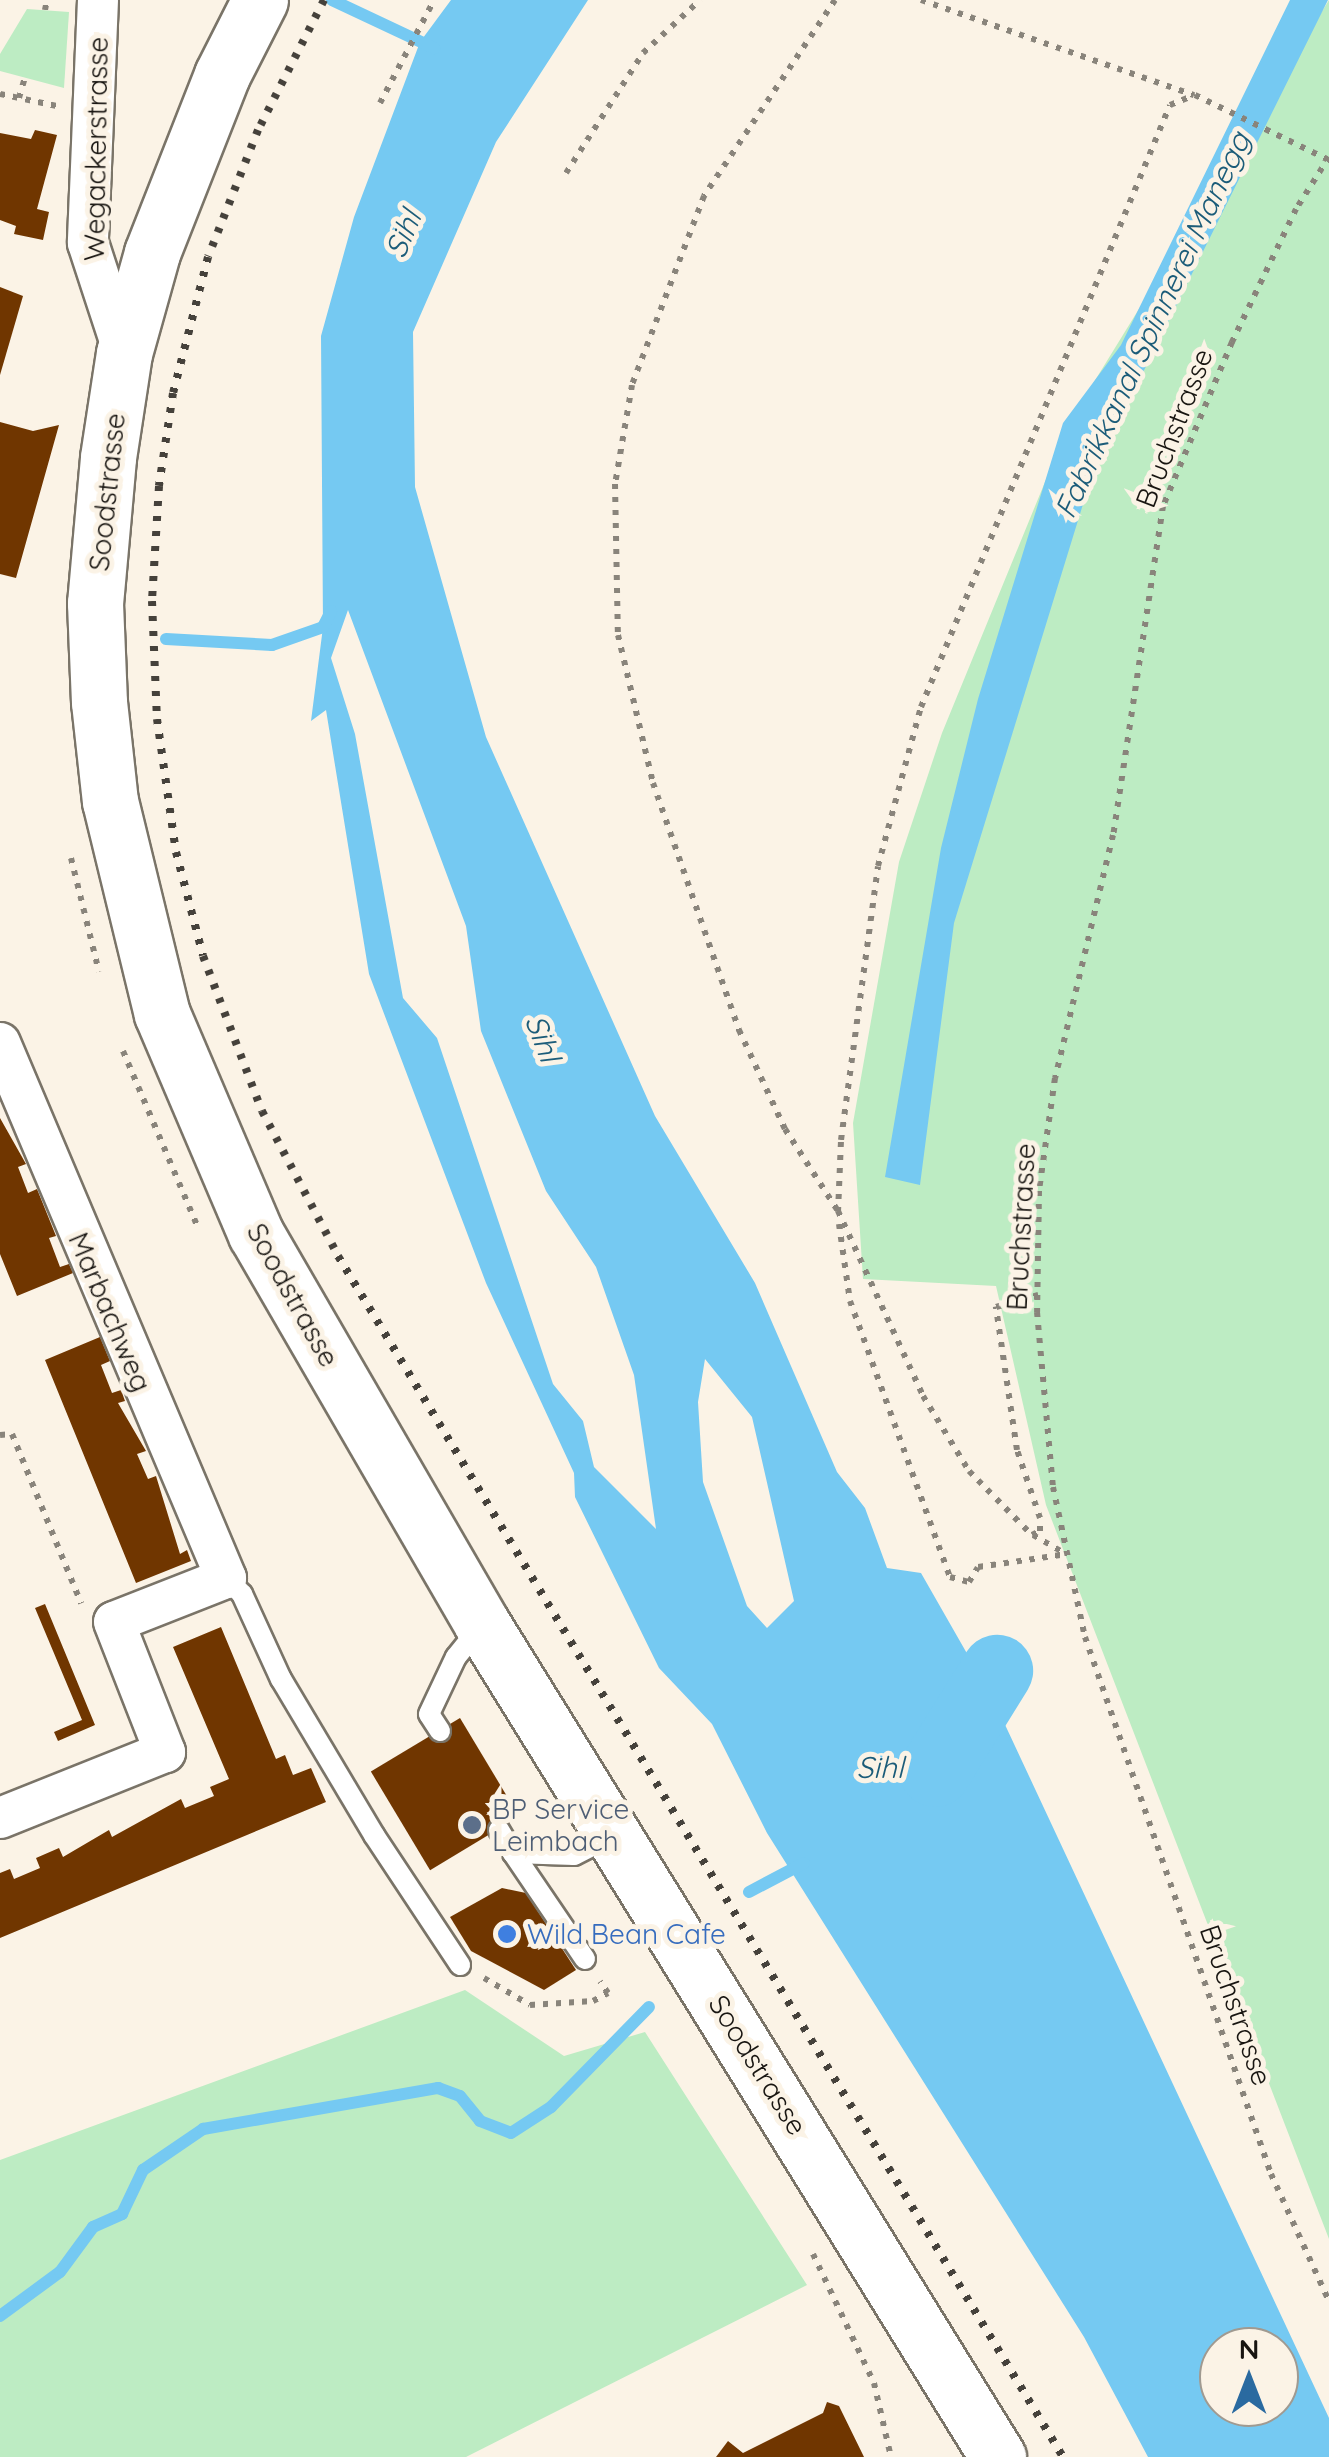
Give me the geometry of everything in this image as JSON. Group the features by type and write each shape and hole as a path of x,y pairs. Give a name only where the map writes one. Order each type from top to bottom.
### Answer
{"main road":[{"name":"Soodstrasse","path":"260,0 188,155 124,353 95,603 98,702 110,802 162,1014 256,1234 610,1836 998,2457"}],"street":[{"name":"Wegackerstrasse","path":"98,0 88,244 124,353"},
{"name":"Marbachweg","path":"0,1043 226,1578"},
{"path":"0,1818 165,1752 114,1622 226,1578"}],"lane":[{"path":"226,1578 242,1594 281,1678 383,1849 460,1964"},
{"path":"440,1731 429,1714 456,1657 482,1624"},
{"path":"499,1830 585,1959"},
{"path":"514,1854 574,1855 610,1836"}],"path":[{"path":"46,0 46,10"},
{"path":"380,103 434,0"},
{"path":"566,172 643,53 700,0"},
{"path":"835,0 704,196 632,385 615,484 618,635 634,712 709,958 785,1129 838,1211 923,1396 968,1471 1032,1535 1066,1554"},
{"path":"922,0 1231,109 1328,158"},
{"path":"19,98 25,77"},
{"path":"0,94 60,107"},
{"path":"1066,1554 978,1567 969,1582 950,1577 892,1428 850,1300 838,1211 841,1140 878,866 921,708 1170,105 1195,95"},
{"name":"Bruchstrasse","path":"1328,158 1232,342 1164,506 1114,835 1055,1078 1039,1191 1038,1295 1053,1487 1085,1637 1272,2174 1329,2301"},
{"path":"69,846 102,983"},
{"path":"118,1036 201,1234"},
{"path":"1032,1535 1040,1531 1040,1518 1017,1450 996,1306 1038,1295"},
{"path":"0,1435 12,1434 85,1614"},
{"path":"460,1964 530,2005 593,2001 608,1993"},
{"path":"846,2295 814,2249 874,2383 891,2457"}],"green space":[{"path":"1329,0 1329,2239 1046,1505 996,1286 863,1279 853,1123 899,862 942,733 1070,421"},
{"path":"27,9 69,12 64,88 0,71 0,54"},
{"path":"465,1990 564,2056 645,2032 807,2285 466,2457 0,2457 0,2160"}],"water":[{"name":"Sihl","path":"451,0 588,0 496,142 413,332 415,487 486,737 655,1116 755,1283 837,1472 865,1508 887,1568 921,1573 993,1699 1286,2327 1199,2327 1199,2427 1299,2427 1299,2354 1329,2418 1329,2457 1148,2457 1084,2337 767,1833 712,1724 659,1668 575,1497 574,1473 486,1283 369,974 326,710 311,721 323,627 321,336 354,217 420,42","holes":["348,610 466,926 481,1031 546,1191 596,1267 634,1375 656,1529 594,1467 583,1421 553,1384 437,1038 403,998 355,734 331,658","705,1359 752,1417 794,1601 767,1628 747,1606 703,1482 698,1402"]},
{"path":"1290,0 1328,0 1092,475 954,923 920,1185 885,1177 941,848 978,699 1063,423 1121,345"}],"building":[{"path":"35,130 57,135 37,209 49,212 43,240 14,234 16,226 0,220 0,133 31,139"},
{"path":"0,287 23,296 0,375"},
{"path":"0,422 33,431 59,425 16,578 0,574"},
{"path":"0,1118 26,1164 18,1167 28,1193 37,1189 56,1236 49,1238 60,1267 69,1264 73,1273 17,1296 0,1254"},
{"path":"100,1337 110,1361 101,1365 112,1393 121,1390 125,1401 118,1403 146,1451 137,1454 148,1479 156,1476 180,1554 187,1550 191,1561 136,1583 45,1360"},
{"path":"45,1604 95,1725 58,1741 54,1732 82,1720 35,1608"},
{"path":"221,1627 276,1759 285,1755 293,1775 311,1768 326,1802 0,1938 0,1873 10,1869 14,1879 40,1868 36,1858 59,1848 63,1857 109,1830 112,1837 181,1799 185,1808 214,1796 210,1787 229,1779 173,1647"},
{"path":"460,1718 519,1817 430,1870 371,1772"},
{"name":"Wild Bean Cafe","path":"502,1888 526,1893 576,1970 544,1990 471,1951 450,1917"},
{"path":"827,2402 839,2406 864,2457 716,2457 728,2441 743,2453 823,2413"}],"waterway":[{"path":"332,0 434,48"},
{"path":"166,639 272,645 323,627 331,611"},
{"name":"Fabrikkanal Spinnerei Manegg","path":"935,1771 997,1671"},
{"path":"749,1892 804,1863"},
{"path":"0,2316 60,2272 93,2227 122,2214 143,2170 203,2129 438,2088 460,2096 480,2121 511,2133 551,2107 649,2007"}],"railway":[{"path":"324,0 258,130 208,257 173,393 159,486 152,601 157,719 176,852 203,956 262,1111 338,1256 1063,2457"}],"place":[{"name":"BP Service Leimbach","path":"472,1825"},
{"name":"Wild Bean Cafe","path":"507,1934"}]}
